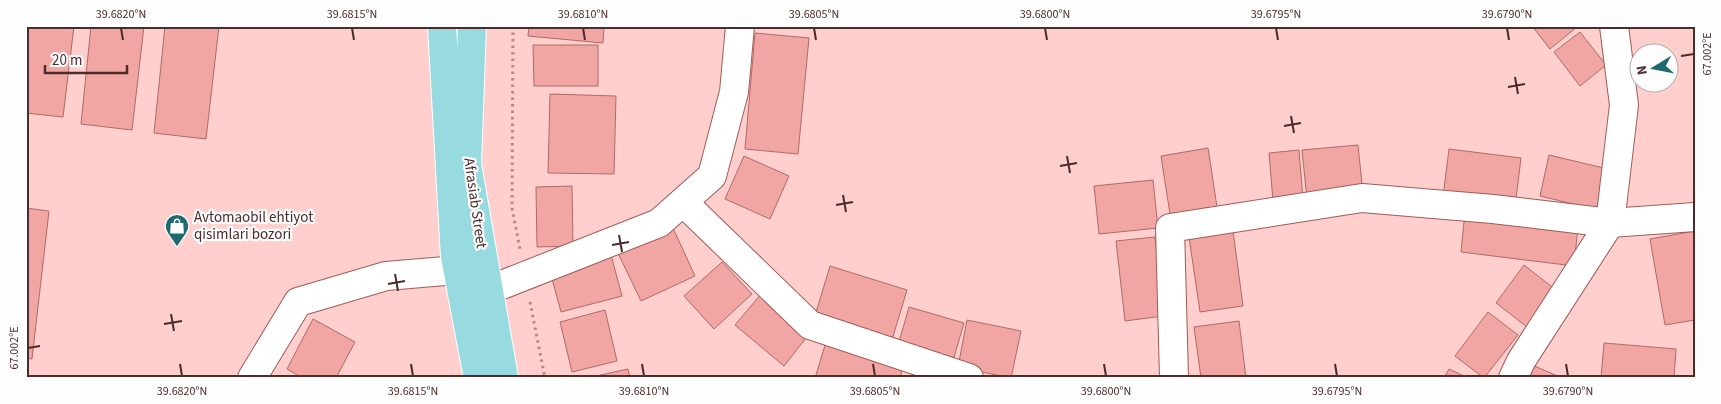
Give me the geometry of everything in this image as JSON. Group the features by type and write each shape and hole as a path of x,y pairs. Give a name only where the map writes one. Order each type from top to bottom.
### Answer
{"main road":[{"name":"Afrasiab Street","path":"442,26 457,270 478,378"},
{"name":"Afrasiab Street","path":"472,26 467,164 504,378"}],"street":[{"path":"489,290 659,223 712,176 734,92 740,26"},
{"path":"1513,378 1521,361 1610,223 1624,105 1614,26"},
{"path":"1174,378 1170,228 1362,198 1493,209 1610,223 1695,217"},
{"path":"684,202 810,325 969,378"},
{"path":"252,378 298,302 386,276 457,270"}],"path":[{"path":"513,26 512,208 545,378"}],"building":[{"path":"26,26 74,26 63,117 26,113"},
{"path":"91,26 144,26 132,130 81,124"},
{"path":"165,26 219,26 206,139 154,133"},
{"path":"529,26 604,26 603,43 528,36"},
{"path":"1532,26 1576,26 1577,27 1550,49"},
{"path":"1580,32 1606,65 1580,86 1554,52"},
{"path":"755,33 809,38 798,154 745,149"},
{"path":"533,45 598,45 598,86 534,86"},
{"path":"550,94 616,96 614,174 548,173"},
{"path":"1358,145 1363,194 1307,199 1302,150"},
{"path":"1208,148 1217,207 1170,214 1161,156"},
{"path":"1449,149 1521,158 1515,207 1443,197"},
{"path":"1299,150 1303,199 1273,201 1269,153"},
{"path":"1549,155 1608,169 1598,210 1540,196"},
{"path":"744,156 789,176 770,219 725,199"},
{"path":"1153,180 1158,228 1099,234 1094,186"},
{"path":"572,186 573,246 537,247 536,187"},
{"path":"26,208 49,211 32,359 26,358"},
{"path":"1465,212 1578,226 1574,266 1461,252"},
{"path":"673,228 695,276 641,301 618,253"},
{"path":"1233,231 1243,306 1200,312 1189,237"},
{"path":"1695,231 1695,320 1665,325 1650,239"},
{"path":"1155,237 1163,316 1125,321 1116,241"},
{"path":"611,255 622,296 561,312 550,271"},
{"path":"722,262 752,294 714,329 684,296"},
{"path":"1524,265 1556,290 1527,327 1496,303"},
{"path":"830,266 907,290 891,343 814,319"},
{"path":"762,293 810,333 784,366 735,325"},
{"path":"909,307 964,323 952,364 897,349"},
{"path":"605,310 617,361 572,372 560,322"},
{"path":"1488,312 1518,335 1484,378 1455,356"},
{"path":"313,319 355,342 336,378 303,378 287,369"},
{"path":"967,320 1021,331 1011,378 958,367"},
{"path":"1239,321 1246,378 1201,378 1194,327"},
{"path":"827,339 904,363 900,378 815,378"},
{"path":"1604,343 1676,349 1674,378 1601,378"},
{"path":"1530,364 1562,378 1524,378"},
{"path":"628,369 630,378 587,378"},
{"path":"1449,369 1468,378 1444,378"}],"place":[{"name":"Avtomaobil ehtiyot qisimlari bozori","path":"177,247"}]}
